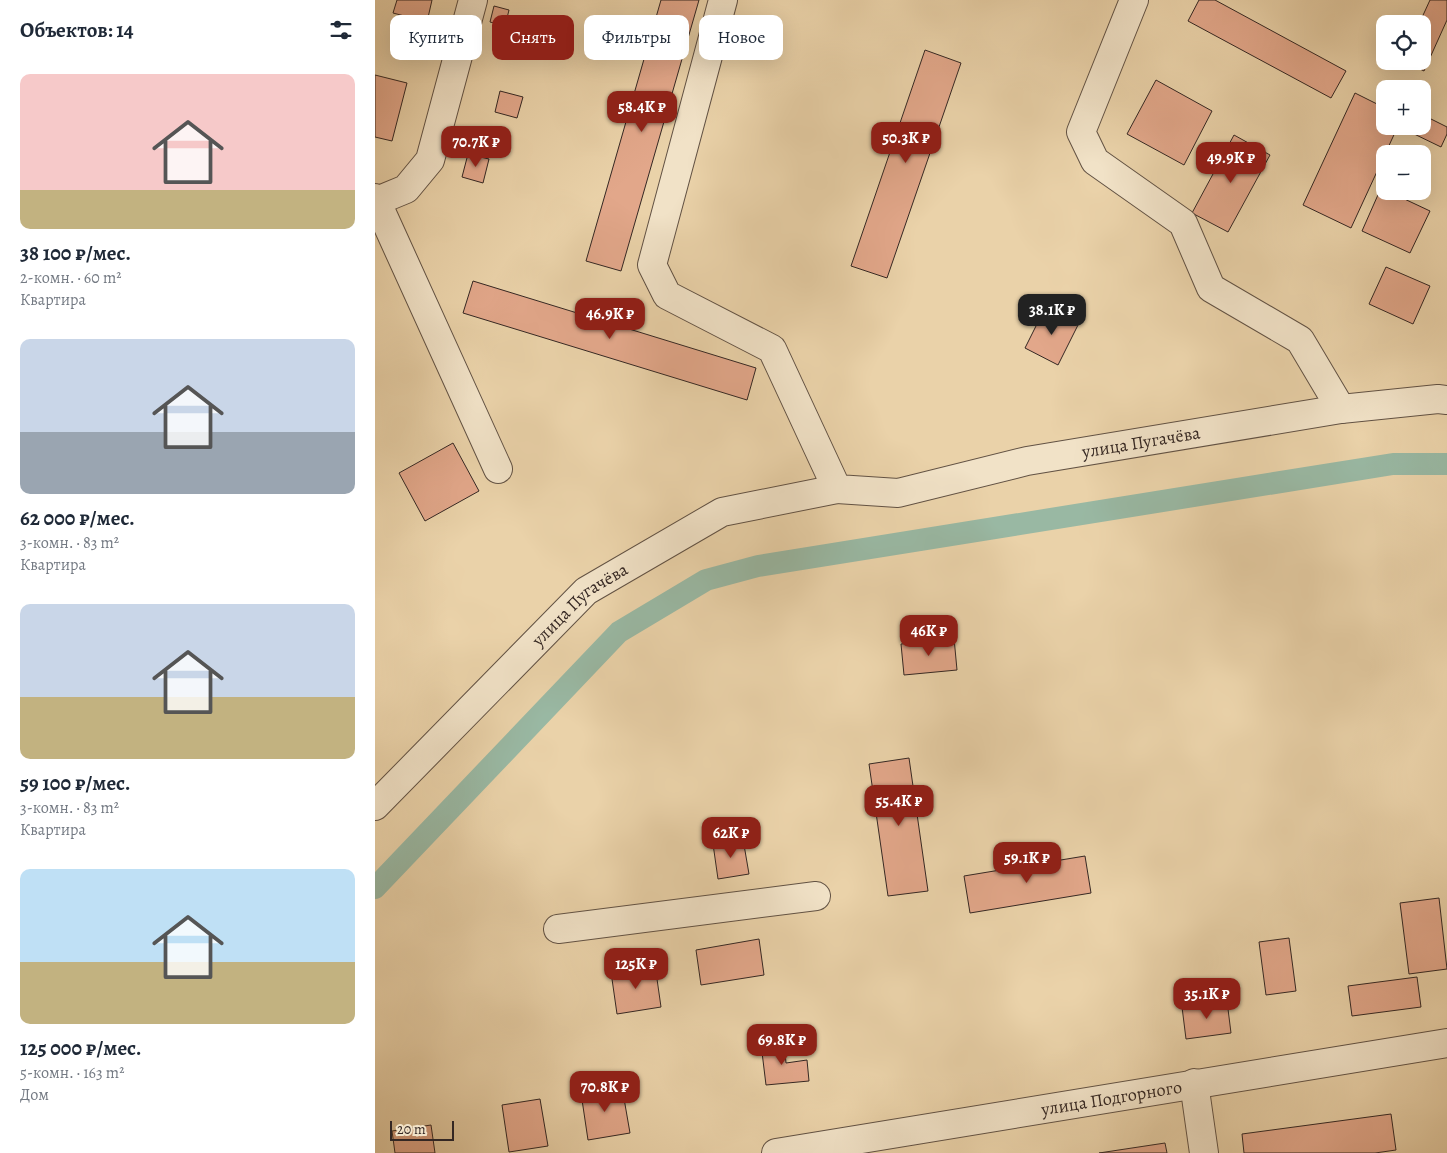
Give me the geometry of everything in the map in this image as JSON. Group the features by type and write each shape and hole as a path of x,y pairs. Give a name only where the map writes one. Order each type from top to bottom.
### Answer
{"street":[{"path":"473,0 430,160 407,189 376,199 498,469"},
{"path":"723,0 652,265 667,295 772,349 837,489"},
{"path":"1134,0 1081,132 1095,161 1183,223 1211,288 1300,340 1341,409"},
{"name":"улица Пугачёва","path":"375,806 586,591 722,512 837,489 898,493 1027,461 1341,409 1438,399 1447,400"},
{"path":"558,929 816,896"},
{"name":"улица Подгорного","path":"776,1153 1447,1043"},
{"path":"1194,1083 1204,1153"}],"building":[{"path":"397,0 432,0 429,15 401,15 393,13"},
{"path":"661,0 699,0 689,35 689,15 657,15"},
{"path":"1199,0 1215,0 1346,71 1331,98 1188,21"},
{"path":"1430,0 1447,0 1447,20 1431,55 1431,15 1423,15"},
{"path":"494,6 509,10 508,15 492,15 492,23 490,22"},
{"path":"925,50 961,63 887,278 851,266"},
{"path":"644,60 682,60 621,271 586,261"},
{"path":"375,75 407,83 392,141 375,137"},
{"path":"1156,80 1212,111 1184,165 1127,134"},
{"path":"500,91 523,97 517,118 495,112"},
{"path":"1355,93 1376,104 1376,135 1394,135 1389,145 1376,145 1376,174 1351,228 1303,205"},
{"path":"1431,119 1447,127 1447,134 1441,147 1416,135 1431,135"},
{"path":"1234,135 1270,155 1228,232 1192,213"},
{"path":"468,154 489,159 483,183 462,177"},
{"path":"1376,199 1407,200 1430,211 1410,253 1362,231"},
{"path":"1386,267 1430,286 1413,324 1369,304"},
{"path":"473,281 756,368 747,400 463,313"},
{"path":"1046,306 1079,323 1058,365 1025,348"},
{"path":"453,443 479,491 425,521 399,473"},
{"path":"954,638 957,670 904,675 901,644"},
{"path":"909,758 928,891 888,896 869,764"},
{"path":"743,839 749,874 718,879 713,844"},
{"path":"1085,856 1091,893 970,913 964,876"},
{"path":"1439,898 1447,969 1409,974 1400,903"},
{"path":"1289,938 1296,991 1266,995 1259,942"},
{"path":"759,939 764,975 701,985 696,950"},
{"path":"655,965 661,1007 617,1014 611,972"},
{"path":"1417,977 1421,1007 1352,1016 1348,986"},
{"path":"1227,1001 1231,1033 1186,1039 1182,1007"},
{"path":"784,1041 786,1063 807,1060 809,1081 766,1085 761,1044"},
{"path":"622,1087 630,1133 588,1140 581,1093"},
{"path":"540,1099 548,1146 509,1152 502,1105"},
{"path":"1391,1114 1396,1150 1375,1153 1244,1153 1242,1134"},
{"path":"431,1125 435,1153 395,1153 392,1131"},
{"path":"1165,1143 1167,1153 1099,1153"}],"waterway":[{"path":"375,888 619,632 706,580 758,566 1393,464 1447,464"}]}
